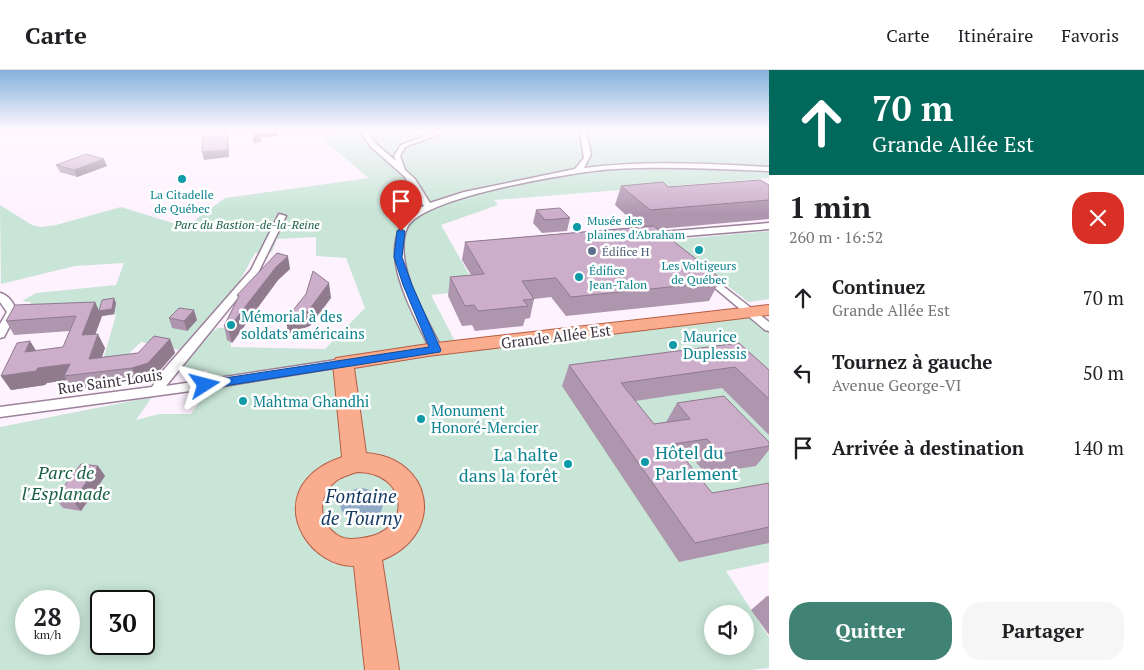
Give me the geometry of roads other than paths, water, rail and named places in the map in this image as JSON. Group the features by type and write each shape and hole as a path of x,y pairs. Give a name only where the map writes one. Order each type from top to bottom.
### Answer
{"main road":[{"name":"Grande Allée Est","path":"343,363 769,310"},
{"path":"343,363 355,462"},
{"path":"355,462 370,462 384,466 396,473 406,484 411,496 412,510 408,525 398,538 384,548 367,553 350,553 335,548 322,540 313,530 307,513 308,501 314,486 325,474 339,466 355,462"},
{"path":"367,553 382,670"}],"street":[{"path":"388,158 402,170 416,187 422,201 429,206"},
{"path":"398,158 402,170"},
{"path":"577,171 586,164 588,158"},
{"path":"436,350 407,285 398,257 398,242 402,227 417,212 429,206 479,192 577,171 612,167 672,165 769,170"},
{"path":"156,391 165,376 255,271 282,216"},
{"path":"644,237 769,226"},
{"path":"656,236 669,246"},
{"path":"695,267 769,328"},
{"path":"0,296 10,305 12,312 0,334"},
{"name":"Rue Saint-Louis","path":"0,412 343,363"}],"water":[{"name":"Fontaine de Tourny","path":"359,488 374,492 381,499 382,504 379,515 371,522 361,524 345,516 341,509 341,501 347,494"}],"place":[{"name":"La Citadelle de Québec","path":"182,179"},
{"name":"Musée des plaines d'Abraham","path":"577,227"},
{"name":"Les Voltigeurs de Québec","path":"699,250"},
{"name":"Édifice H","path":"592,251"},
{"name":"Édifice Jean-Talon","path":"579,277"},
{"name":"Mémorial à des soldats américains","path":"231,325"},
{"name":"Maurice Duplessis","path":"673,345"},
{"name":"Mahtma Ghandhi","path":"243,401"},
{"name":"Monument Honoré-Mercier","path":"421,419"},
{"name":"Hôtel du Parlement","path":"645,462"},
{"name":"La halte dans la forêt","path":"568,464"}],"park label":[{"name":"Parc du Bastion-de-la-Reine","path":"247,224"},
{"name":"Parc de l'Esplanade","path":"66,482"}]}
